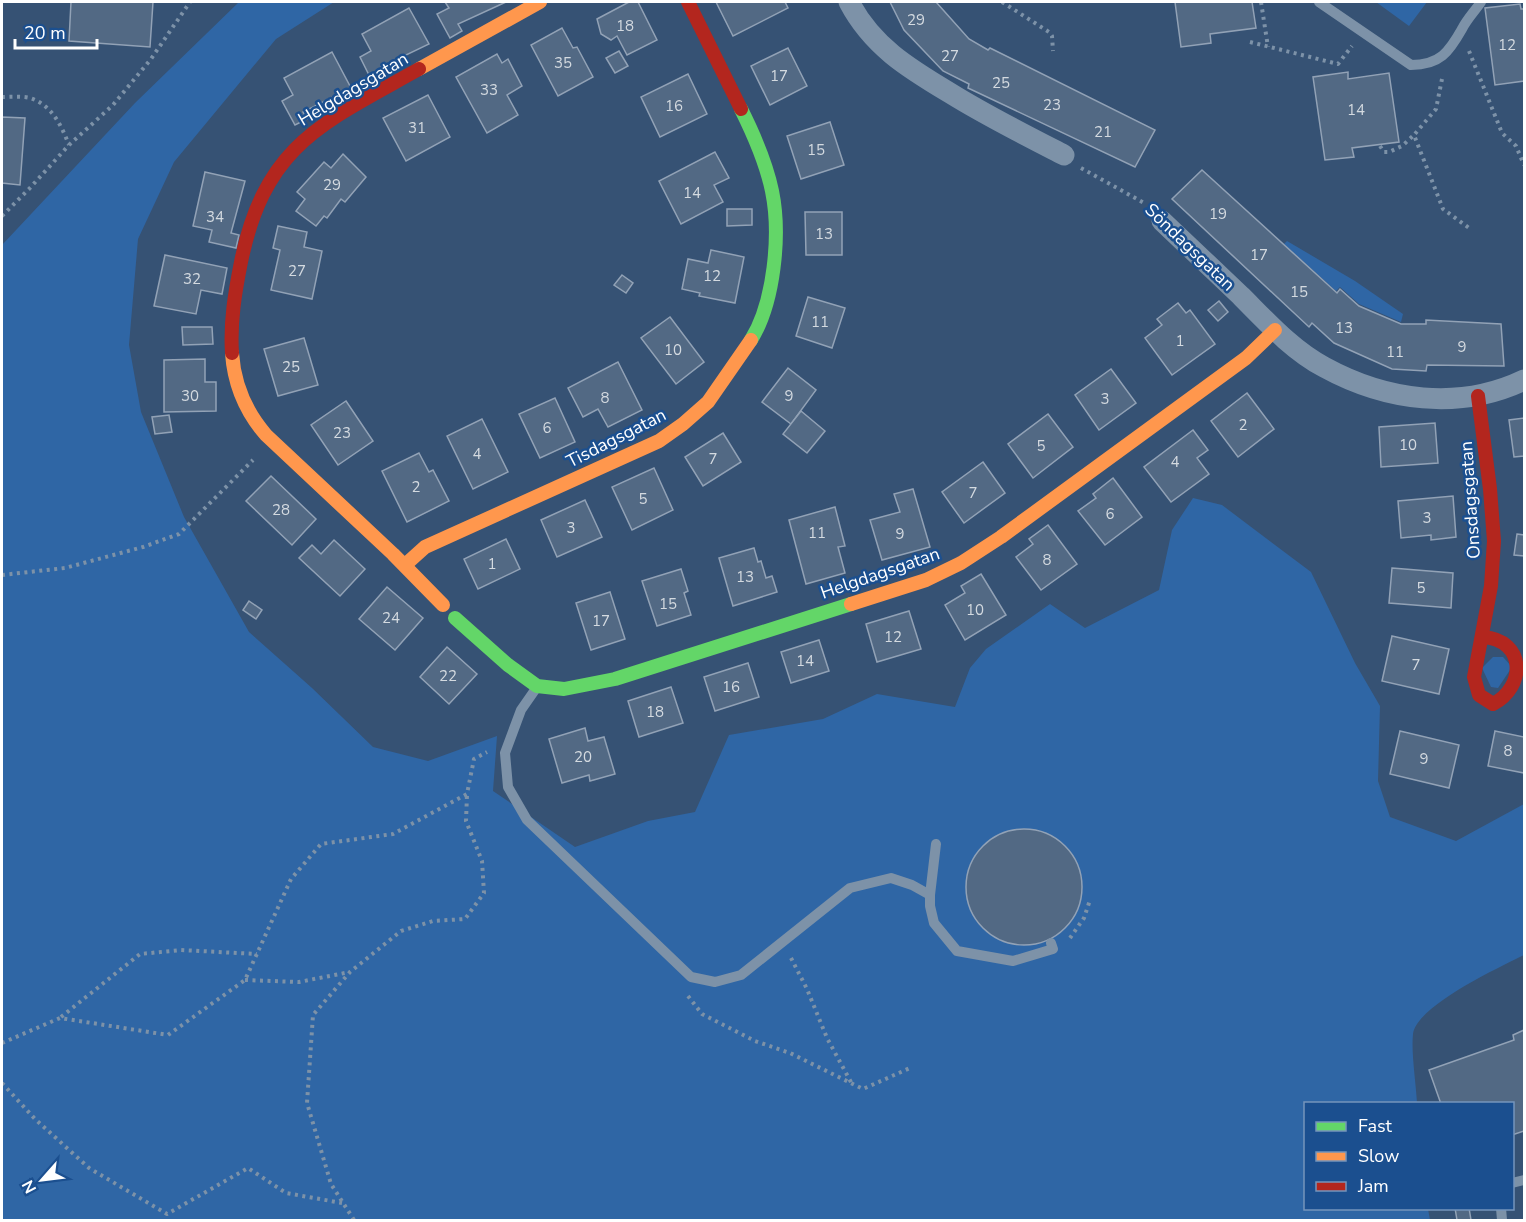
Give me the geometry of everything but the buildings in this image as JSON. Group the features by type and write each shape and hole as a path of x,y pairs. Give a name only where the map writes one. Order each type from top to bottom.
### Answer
{"street":[{"name":"Helgdagsgatan","path":"443,605 273,441 256,422 240,393 232,367 231,336 245,243 264,190 279,165 297,145 323,124 540,2"},
{"name":"Tisdagsgatan","path":"405,566 425,548 659,441 708,402 734,367 759,327 771,288 775,240 772,192 756,139 688,2"},
{"path":"849,2 876,40 905,67 977,110 1064,155"},
{"name":"Söndagsgatan","path":"1161,221 1275,330 1323,367 1379,391 1411,398 1449,399 1478,396 1524,380"},
{"name":"Helgdagsgatan","path":"537,686 564,689 615,679 926,580 961,563 1001,537 1246,358 1275,330"},
{"name":"Onsdagsgatan","path":"1478,396 1494,541 1491,586 1474,677 1479,695 1492,704 1512,694 1520,683 1522,670 1513,652 1505,644 1498,639 1483,637"},
{"path":"455,618 508,665 537,686"}],"lane":[{"path":"1318,2 1411,65 1422,65 1452,48 1481,2"},
{"path":"537,686 521,710 505,753 508,787 527,820 691,977 715,982 741,975 850,888 891,878 912,885 930,895"},
{"path":"936,844 930,895 934,923 957,951 1013,961 1052,946"}],"path":[{"path":"2,216 69,145 113,105 151,59 190,2"},
{"path":"1002,2 1049,32 1052,36 1053,51"},
{"path":"1261,2 1268,46"},
{"path":"1461,31 1488,93 1497,123 1502,133 1516,146 1524,165"},
{"path":"1250,42 1338,64 1364,33"},
{"path":"1380,146 1383,152 1389,152 1414,135 1436,109 1446,53"},
{"path":"2,97 29,98 47,107 62,125 69,145"},
{"path":"1414,135 1443,209 1469,228"},
{"name":"Söndagsgatan","path":"1064,155 1076,165 1152,207 1161,221"},
{"path":"2,575 65,568 142,547 179,534 273,441"},
{"path":"354,1221 331,1184 307,1103 313,1015 350,972 401,931 433,921 465,919 484,893 482,861 466,821 467,794 474,759 486,752 505,753"},
{"path":"60,1018 168,1035 245,980 291,879 321,844 393,834 467,794"},
{"path":"1052,946 1064,946 1084,918 1090,900"},
{"path":"783,942 807,989 827,1038 852,1084"},
{"path":"2,1043 60,1018 140,954 181,950 257,954"},
{"path":"673,959 685,992 702,1014 755,1041 790,1053 864,1089 910,1068"},
{"path":"245,980 298,982 350,972"},
{"path":"2,1083 35,1119 89,1168 166,1214 248,1167 286,1193 343,1203"}],"shaded area":[{"path":"239,2 334,2 276,39 174,162 138,239 129,345 141,412 184,517 249,632 373,747 428,761 497,736 493,791 575,847 648,821 695,812 729,735 823,719 877,694 955,707 970,668 986,649 1050,604 1085,628 1159,590 1172,530 1193,498 1222,505 1311,572 1355,663 1380,706 1378,781 1390,817 1456,841 1524,804 1524,955 1461,988 1428,1012 1418,1023 1413,1034 1417,1102 1304,1102 1304,1210 1428,1210 1430,1220 2,1220 2,245 135,103"},
{"path":"1376,2 1427,2 1409,26"},
{"path":"1287,241 1355,281 1403,314 1401,322 1359,304 1340,287 1336,291 1284,244"},
{"path":"1493,657 1503,657 1512,667 1498,688 1491,687 1482,668"}],"traffic: fast":[{"path":"741,109 766,170 772,191 776,228 774,268 770,288 759,325 751,340"},
{"path":"455,618 508,665 537,686 564,689 615,679 851,604"}],"traffic: slow":[{"path":"419,69 540,2"},
{"path":"851,604 926,580 961,563 1001,537 1246,358 1275,330"},
{"path":"405,565 425,547 659,441 708,402 751,340"},
{"path":"232,353 235,375 242,397 266,435 393,554 443,605"}],"traffic: jam":[{"path":"688,2 741,109"},
{"path":"232,353 235,296 241,262 252,222 265,190 283,163 303,142 327,123 354,105 419,69"},
{"path":"1478,396 1494,541 1491,586 1474,677 1479,695 1493,704 1511,687 1516,676 1517,665 1514,655 1507,646 1497,640 1483,637"}]}
